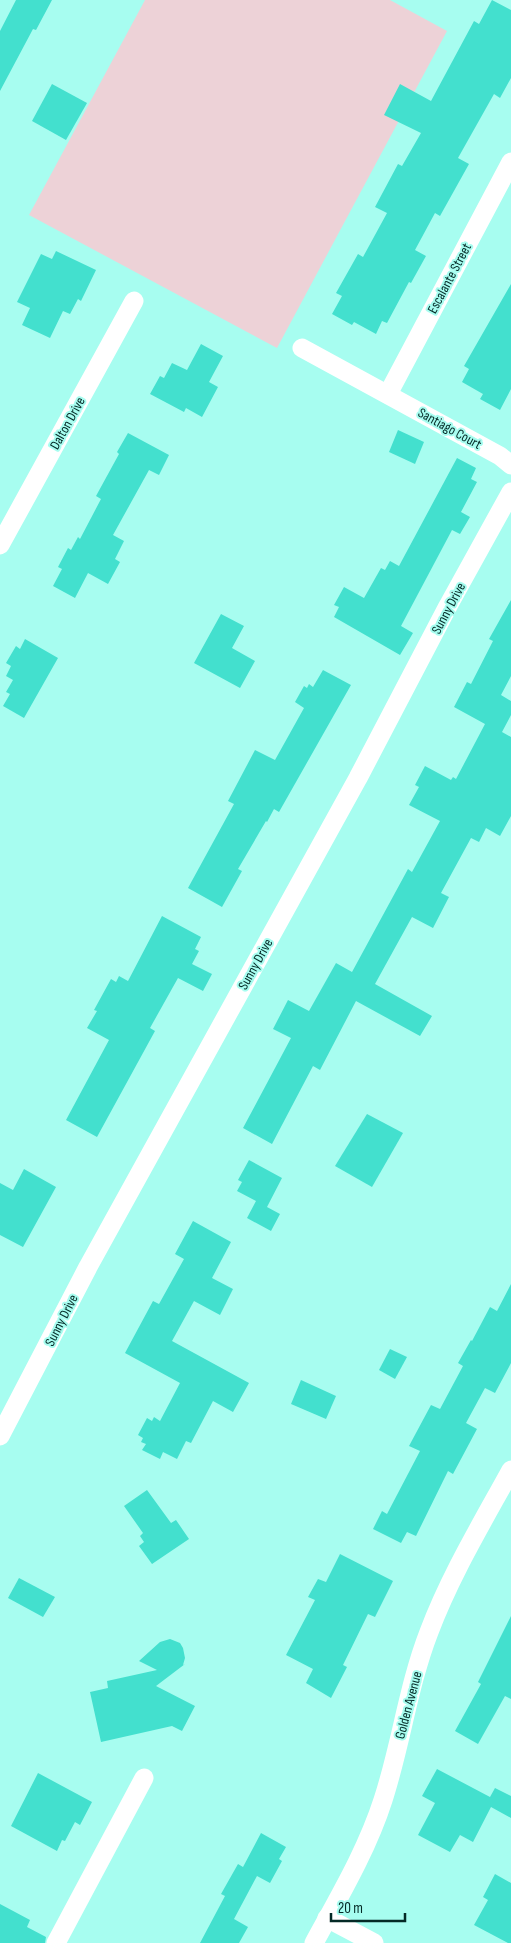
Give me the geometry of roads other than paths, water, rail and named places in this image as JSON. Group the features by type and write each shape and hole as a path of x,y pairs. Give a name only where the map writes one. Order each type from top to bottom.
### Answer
{"street":[{"name":"Escalante Street","path":"388,394 511,162"},
{"name":"Dalton Drive","path":"0,545 134,301"},
{"name":"Santiago Court","path":"302,348 500,456 511,465"},
{"name":"Sunny Drive","path":"0,1436 88,1267 358,778 448,606 511,492"},
{"name":"Golden Avenue","path":"314,1943 370,1834 383,1800 409,1696 429,1632 462,1560 511,1470"},
{"path":"56,1943 144,1778"},
{"path":"328,1918 374,1943"}]}
